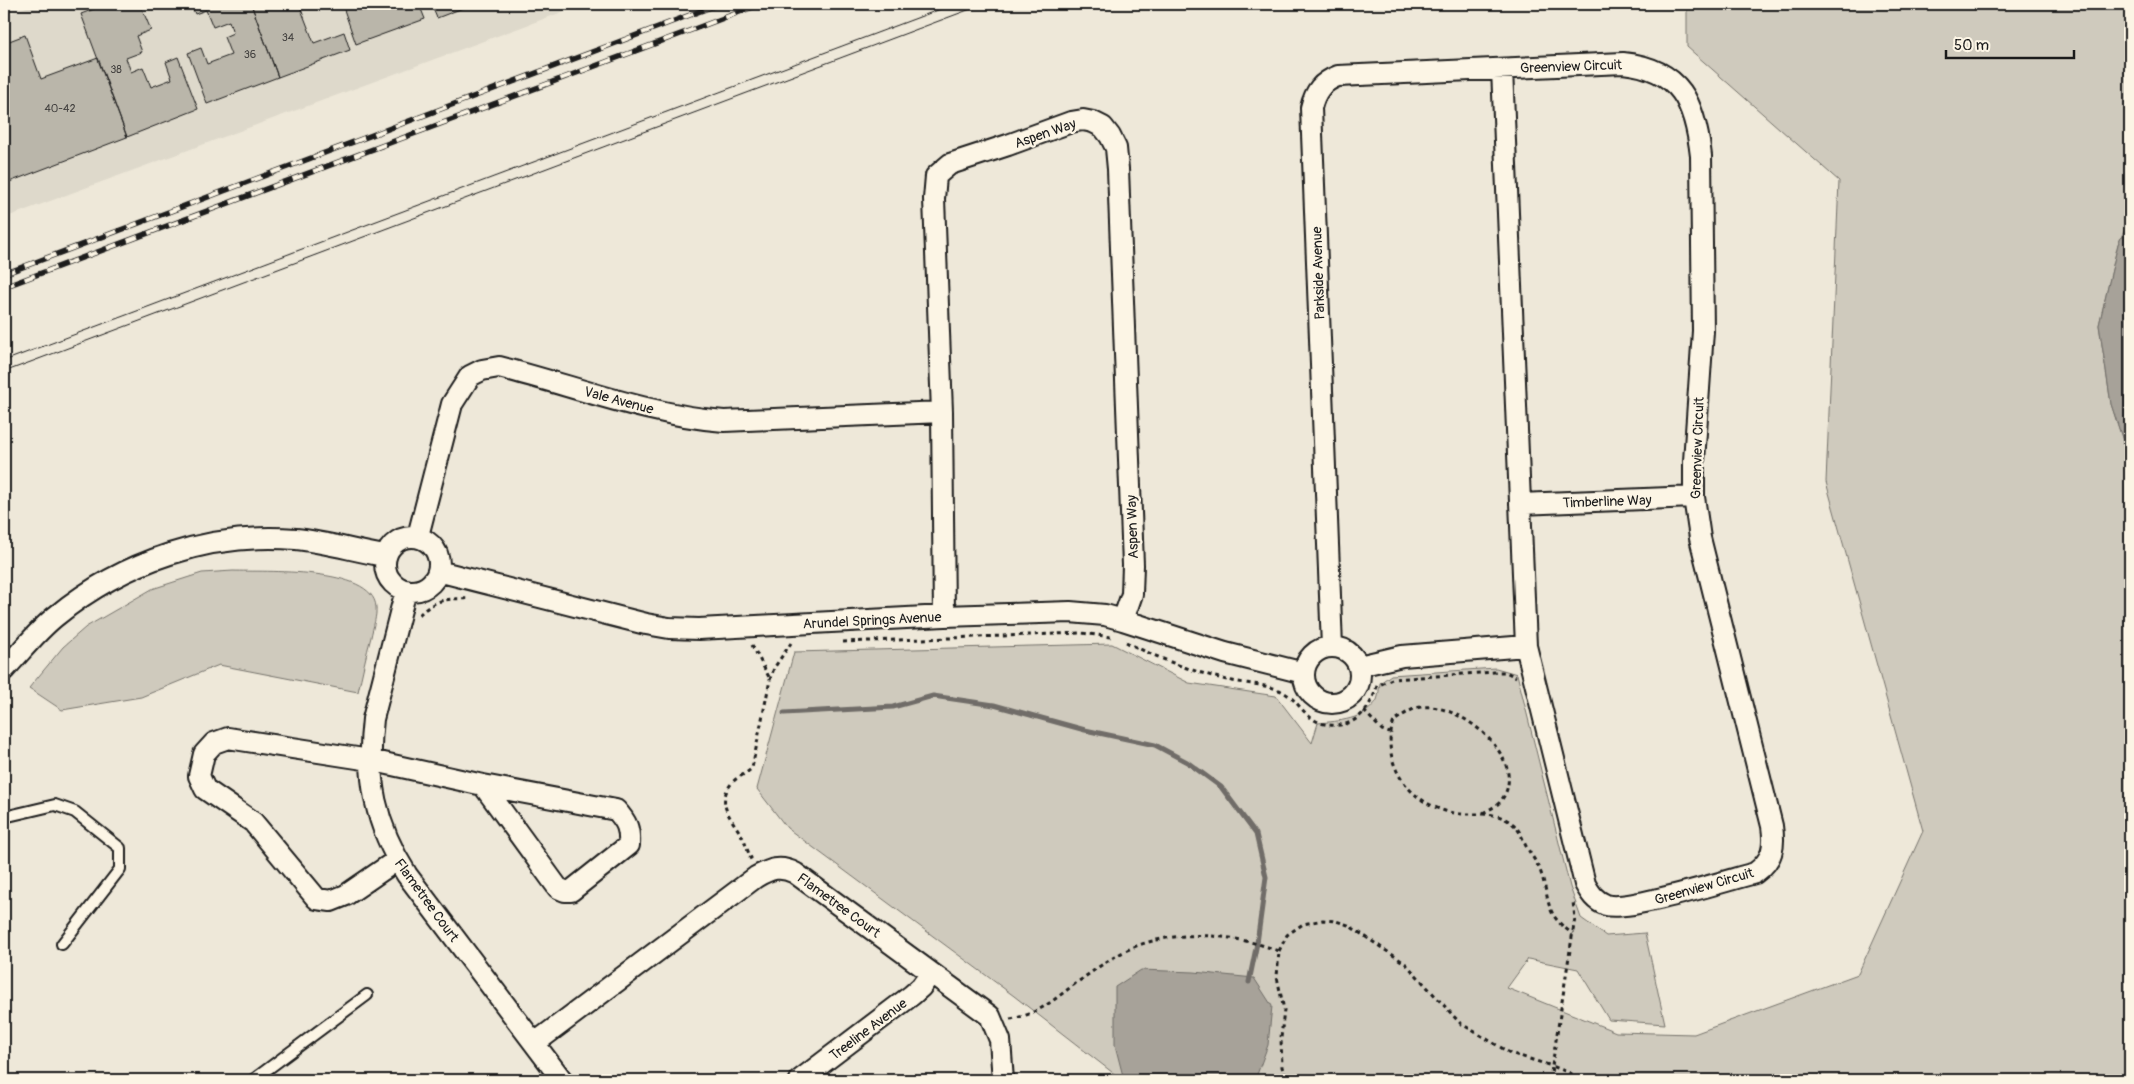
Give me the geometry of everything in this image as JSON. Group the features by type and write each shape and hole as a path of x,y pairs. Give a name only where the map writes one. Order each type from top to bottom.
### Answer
{"street":[{"name":"Greenview Circuit","path":"1623,63 1643,65 1672,81 1683,92 1692,110 1702,156 1703,331 1694,461 1694,497 1700,538 1772,826 1773,851 1764,867 1755,873 1632,906 1607,905 1596,900 1585,884 1526,646 1502,69 1623,63"},
{"name":"Parkside Avenue","path":"1332,647 1311,108 1314,95 1328,80 1338,76 1502,69"},
{"name":"Aspen Way","path":"944,616 942,412 934,199 936,176 950,164 1071,122 1083,120 1103,127 1110,136 1116,148 1118,169 1133,565 1132,594 1119,629"},
{"name":"Vale Avenue","path":"418,536 452,404 470,376 482,370 499,368 660,411 700,419 724,421 942,412"},
{"name":"Timberline Way","path":"1520,504 1694,497"},
{"path":"410,536 418,536 426,540 438,553 440,562 438,571 429,585 414,591 398,587 386,574 385,556 394,542 410,536"},
{"path":"4,670 42,628 70,605 110,579 153,559 180,550 232,540 276,538 318,542 385,556"},
{"name":"Arundel Springs Avenue","path":"438,571 646,624 669,628 699,629 944,616 1070,612 1105,615 1119,629 1304,673"},
{"name":"Flametree Court","path":"406,590 377,699 370,740 371,780 379,816 397,860 562,1080"},
{"path":"1359,666 1402,656 1526,646"},
{"path":"1332,647 1348,652 1359,666 1359,684 1355,692 1340,703 1331,704 1314,697 1308,690 1304,673 1307,663 1313,654 1321,649 1332,647"},
{"path":"397,860 346,895 331,901 317,899 253,822 205,789 199,776 204,754 214,743 228,738 370,760 483,785 616,810 627,822 630,833 629,845 571,891 565,891 558,888 483,785"},
{"name":"Flametree Court","path":"535,1043 756,877 778,868 786,868 990,1016 1000,1040 1003,1080"},
{"name":"Treeline Avenue","path":"800,1080 912,995 921,987 931,973"}],"lane":[{"path":"4,817 55,805 75,812 120,848 120,869 62,944"},
{"path":"254,1080 367,995"}],"path":[{"path":"418,616 427,607 443,599 476,600"},
{"path":"840,642 1082,633 1119,629"},
{"path":"1125,641 1160,659 1224,679 1280,691 1304,714 1327,725 1342,725 1356,719 1371,703 1377,686 1392,678 1506,672 1516,677 1518,687"},
{"path":"744,863 751,858 744,840 726,813 724,801 726,791 732,782 747,773 754,763 770,680 774,668 791,643"},
{"path":"781,644 801,643"},
{"path":"743,645 762,645"},
{"path":"752,645 770,680"},
{"path":"1483,813 1499,804 1508,784 1503,760 1494,742 1476,726 1437,707 1420,707 1394,721 1390,732 1391,758 1398,775 1412,793 1424,802 1446,811 1464,814 1483,813 1496,815 1512,823 1519,831 1541,872 1553,918 1573,934"},
{"path":"1364,711 1382,730 1390,732"},
{"path":"1550,1080 1576,918 1571,895"},
{"path":"1287,1080 1282,1066 1281,1038 1284,1010 1277,976 1279,951 1287,935 1303,924 1323,920 1336,921 1348,925 1406,964 1460,1023 1510,1053 1570,1072 1580,1080"},
{"path":"992,1022 1019,1018 1050,1004 1112,958 1144,944 1179,936 1210,936 1258,943 1279,951"}],"shaded area":[{"path":"34,4 584,4 4,218 4,16"},
{"path":"1687,4 2130,4 2130,220 2118,244 2099,325 2111,404 2130,462 2130,1080 1117,1080 1117,1076 1014,996 787,828 757,789 794,652 1112,644 1189,683 1276,696 1312,743 1318,723 1359,716 1372,707 1379,694 1380,683 1391,675 1496,668 1517,674 1570,887 1581,918 1606,936 1645,933 1665,1024 1609,1020 1578,969 1528,959 1507,988 1616,1032 1694,1034 1858,974 1923,831 1826,482 1839,181 1687,47"},
{"path":"2130,220 2130,462 2111,404 2099,325 2118,244"},
{"path":"233,571 315,574 357,584 370,594 376,607 376,614 358,692 219,665 141,697 62,710 29,688 63,647 86,627 152,589 202,573"},
{"path":"1141,970 1194,972 1254,978 1272,1006 1268,1045 1255,1080 1124,1080 1115,1045 1115,987"}],"building":[{"path":"107,4 140,4 151,30 136,36 142,52 126,58 131,72 143,67 151,87 172,79 166,62 178,57 198,109 127,137 81,14"},
{"path":"191,4 251,4 278,77 207,104 188,53 201,48 207,64 231,55 224,37 233,33 229,21 213,27 206,10 195,14"},
{"path":"251,4 299,4 314,43 344,32 350,50 278,77"},
{"path":"342,4 419,4 425,19 356,44"},
{"path":"431,4 473,4 437,18"},
{"path":"25,35 41,79 98,58 127,137 4,184 4,43"}],"waterway":[{"path":"784,713 893,707 933,696 994,705 1085,730 1155,745 1187,762 1221,787 1256,834 1266,877 1257,943 1249,982"}],"tram line":[{"path":"4,361 954,4"},
{"path":"4,372 984,4"}],"railway":[{"path":"4,274 719,4"},
{"path":"4,287 761,4"}]}
